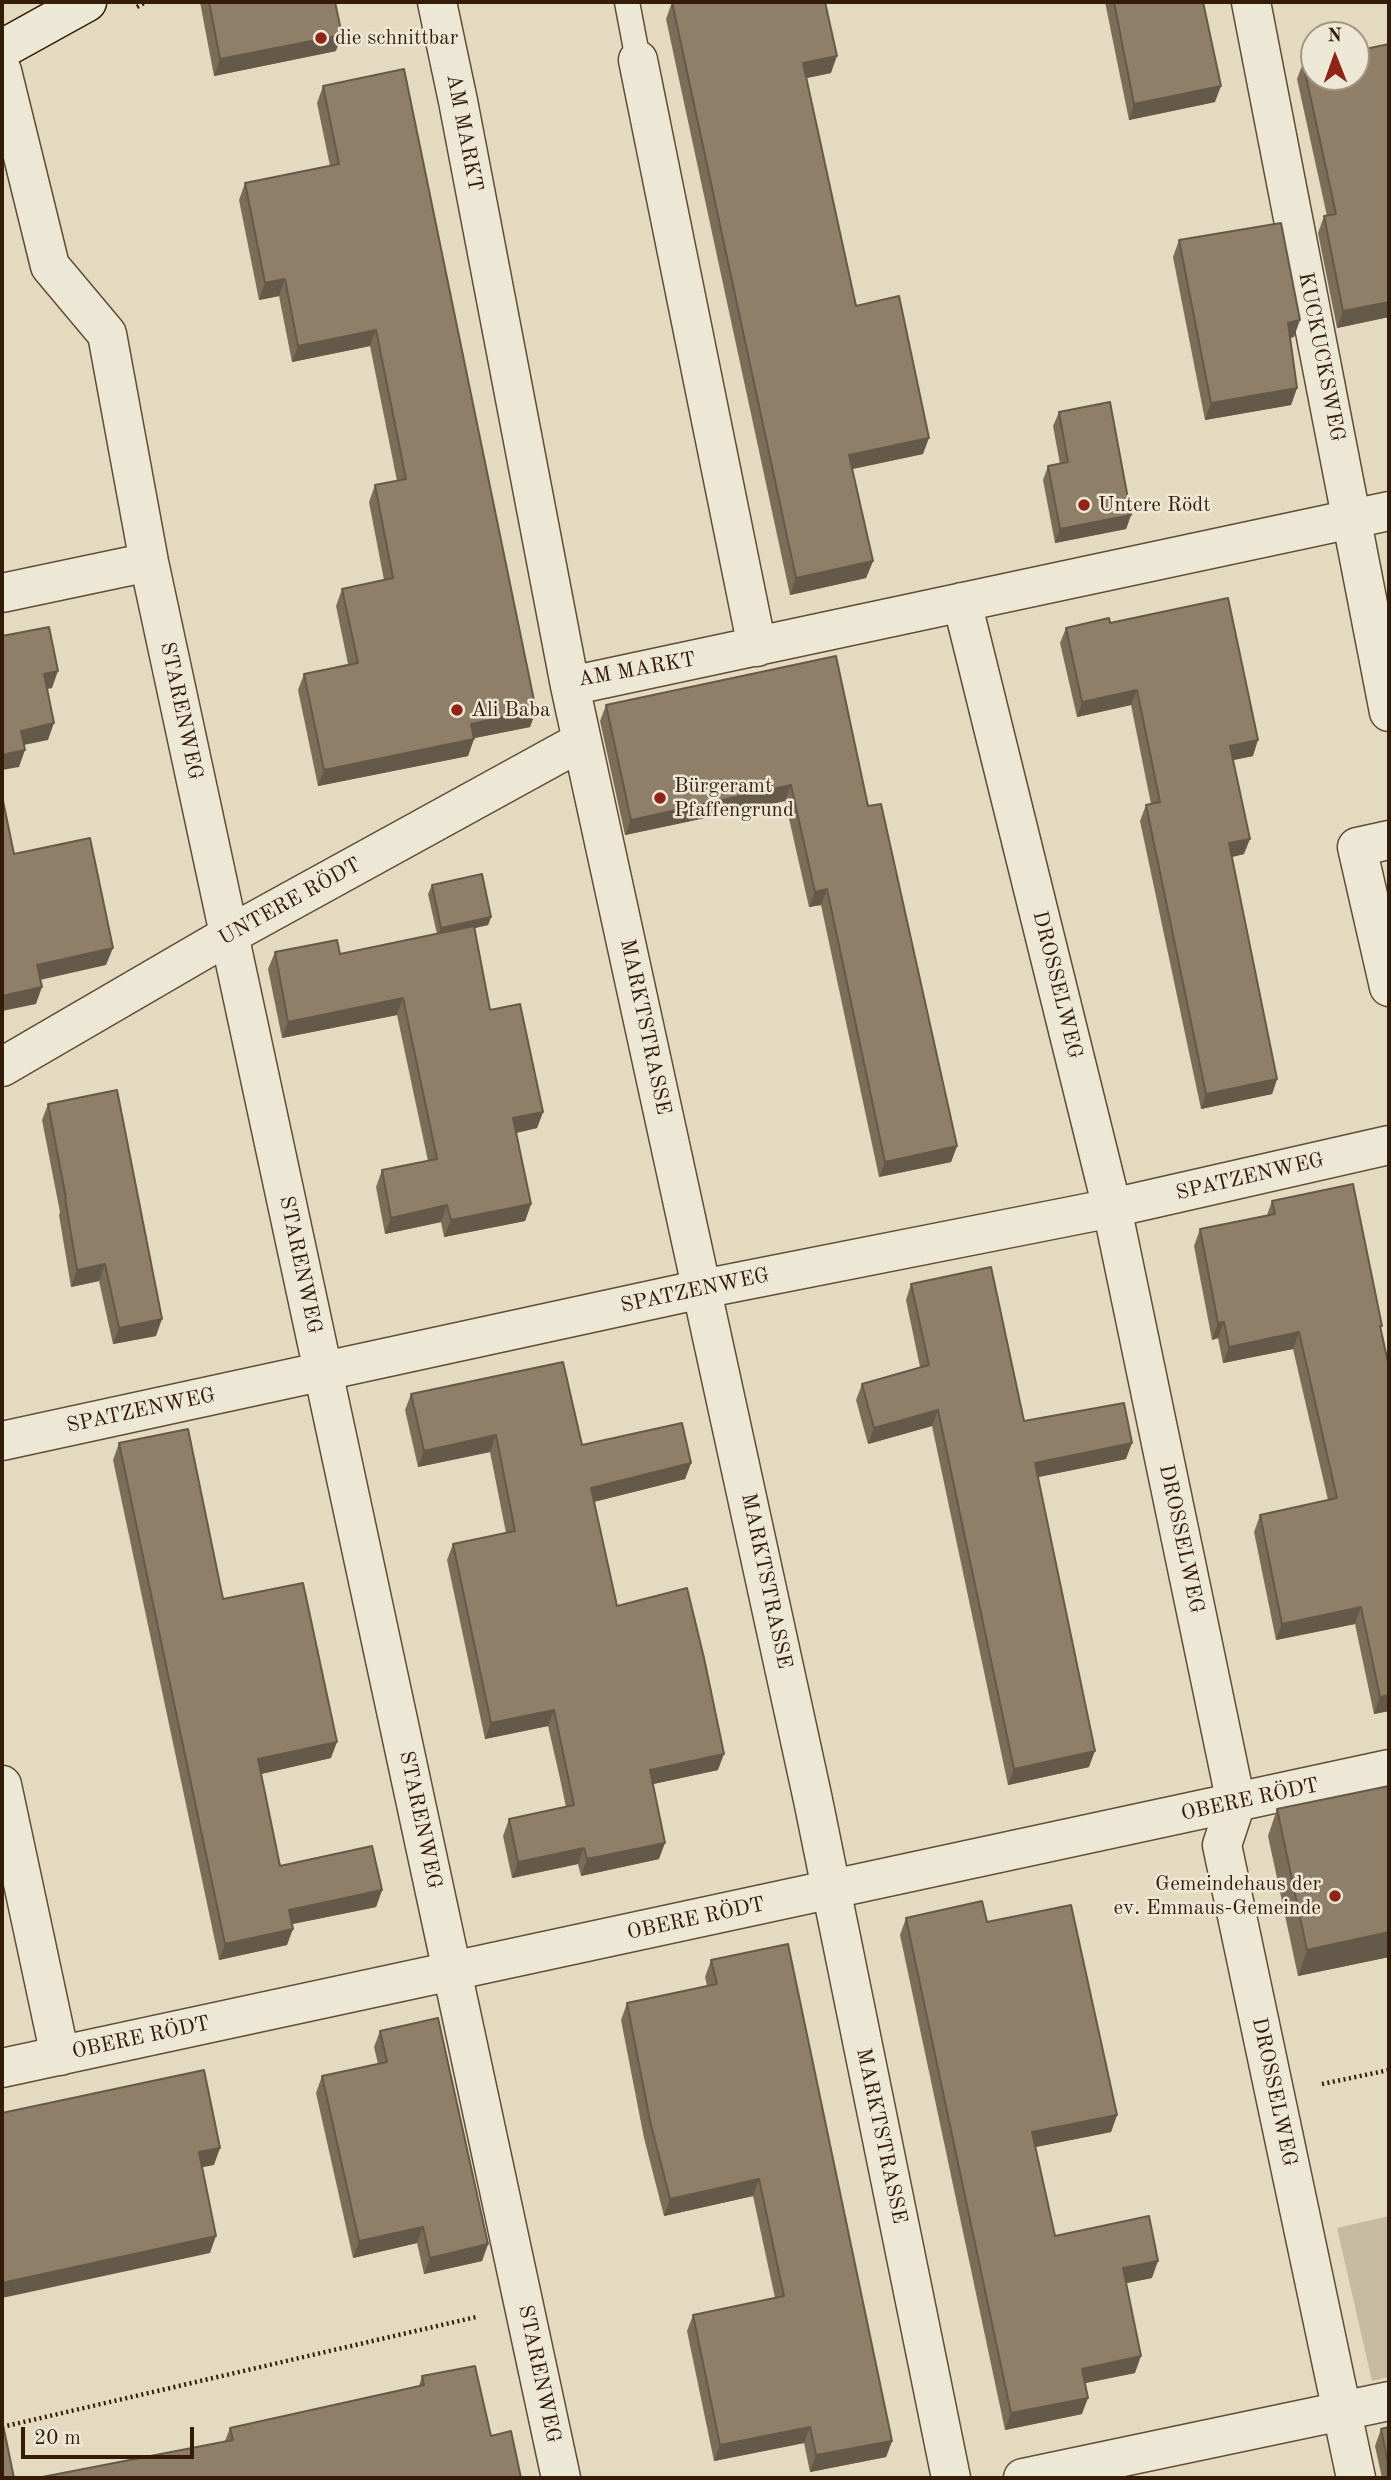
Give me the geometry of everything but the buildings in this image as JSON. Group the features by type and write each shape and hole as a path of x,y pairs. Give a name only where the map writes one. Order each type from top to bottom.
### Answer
{"street":[{"path":"2,49 88,2"},
{"name":"AM MARKT","path":"437,2 570,685 757,647"},
{"name":"KUCKUCKSWEG","path":"1251,2 1389,712"},
{"path":"638,60 757,647 1389,512"},
{"name":"STARENWEG","path":"2,71 50,266 107,334 149,562 561,2478"},
{"path":"2,593 149,562"},
{"name":"DROSSELWEG","path":"962,602 1112,1208 1236,1803 1222,1845 1356,2478"},
{"name":"MARKTSTRASSE","path":"570,685 831,1890 951,2478"},
{"name":"UNTERE RÖDT","path":"2,1067 229,935 582,741"},
{"path":"1389,840 1357,848 1389,987"},
{"name":"SPATZENWEG","path":"2,1441 702,1289 1112,1208 1389,1145"},
{"name":"OBERE RÖDT","path":"2,2068 1389,1769"},
{"path":"2,1785 60,2056"},
{"path":"1023,2478 1389,2402"}],"lane":[{"path":"626,2 638,60"}],"path":[{"path":"1274,2093 1389,2070"},
{"path":"2,2427 524,2306"}],"shaded area":[{"path":"1389,2216 1389,2377 1372,2381 1337,2228"}],"place":[{"name":"die schnittbar","path":"321,38"},
{"name":"Untere Rödt","path":"1084,505"},
{"name":"Ali Baba","path":"457,710"},
{"name":"Bürgeramt Pfaffengrund","path":"660,798"},
{"name":"Gemeindehaus der ev. Emmaus-Gemeinde","path":"1335,1896"}]}
